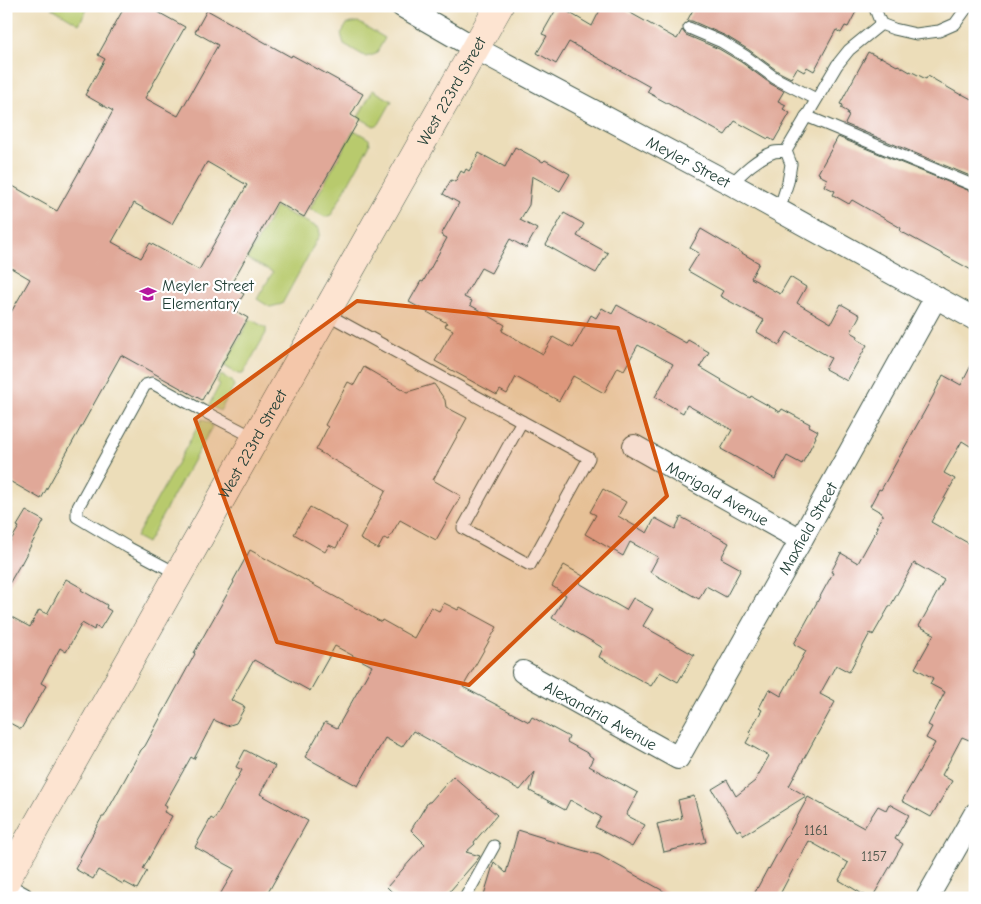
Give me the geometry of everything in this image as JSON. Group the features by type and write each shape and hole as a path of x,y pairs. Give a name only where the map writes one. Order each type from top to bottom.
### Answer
{"main road":[{"name":"West 223rd Street","path":"6,880 499,6"}],"street":[{"name":"Meyler Street","path":"402,6 936,297 973,313"},
{"name":"Maxfield Street","path":"678,758 802,540 936,297"},
{"name":"Marigold Avenue","path":"634,446 802,540"},
{"name":"Alexandria Avenue","path":"523,672 678,758"},
{"path":"928,898 975,814"},
{"path":"6,890 22,898"}],"lane":[{"path":"874,6 881,24 916,34 940,31 955,24 968,6"},
{"path":"786,152 837,64 849,50 881,24"},
{"path":"689,28 722,42 776,78 816,99"},
{"path":"806,116 975,186"},
{"path":"731,184 746,169 760,160 775,152 786,152"},
{"path":"778,210 788,182 791,164 786,152"},
{"path":"325,313 522,421 589,458 530,565 463,528 522,421"},
{"path":"178,574 77,517 77,509 145,385 152,383 255,438"},
{"path":"465,898 494,846"}],"highlighted area":[{"path":"357,301 618,328 667,496 469,685 277,642 195,419"}],"green space":[{"path":"53,6 89,6 79,24 52,8"},
{"path":"358,22 385,38 376,54 366,57 344,44 341,34 347,24"},
{"path":"373,90 392,101 379,124 374,126 358,117"},
{"path":"354,130 369,139 370,144 331,215 325,217 310,209"},
{"path":"276,207 319,228 320,234 282,304 270,307 257,299 273,272 247,259"},
{"path":"250,319 266,328 266,333 243,374 238,374 224,366"},
{"path":"221,375 232,381 234,386 220,411 209,405 220,384 217,382"},
{"path":"202,419 211,424 212,427 147,543 136,537"}],"building":[{"path":"125,6 147,6 185,27 145,98 178,116 218,45 195,32 207,10 291,57 292,55 363,94 351,115 359,120 304,217 277,202 230,286 244,294 234,310 248,318 202,400 121,355 41,499 6,479 6,321 30,279 6,265 6,194 11,185 57,211 113,111 85,95 105,59 98,55","holes":["207,162 247,185 199,270 150,243 141,258 112,242 134,203 172,224"]},
{"path":"558,6 592,26 602,6 618,6 677,39 682,30 686,35 719,49 741,62 784,91 778,101 786,105 783,109 790,113 774,141 735,121 725,135 647,92 650,87 569,42 556,64 537,53 547,36 542,34"},
{"path":"695,6 859,6 848,27 845,26 841,33 836,30 814,71 807,67 804,72 797,68 791,78 726,36 692,21 687,21"},
{"path":"868,52 926,79 928,76 975,101 975,178 845,124 849,116 847,115 848,112 841,108 843,105 840,104"},
{"path":"838,137 975,193 975,272 900,231 901,228 852,200 849,204 833,195 835,191 824,186 827,179 818,173"},
{"path":"515,147 543,162 545,160 570,174 560,191 532,176 529,205 520,220 537,229 526,248 510,239 491,273 481,268 464,297 472,301 470,305 505,325 502,331 543,354 553,337 573,348 591,315 596,318 602,308 612,314 617,305 686,343 688,340 709,352 700,367 721,381 750,398 751,396 780,412 782,409 810,424 809,426 818,431 802,464 787,456 775,479 721,449 732,430 687,405 683,413 655,397 673,364 638,345 624,370 618,367 604,393 573,376 559,401 516,377 507,394 500,390 497,395 435,361 453,330 445,326 447,323 409,302 421,281 423,282 447,238 441,235 459,203 443,194 451,180 455,182 461,171 464,173 466,169 469,171 479,153 505,167"},
{"path":"564,213 584,224 577,236 608,253 596,273 546,245"},
{"path":"701,229 759,263 751,278 780,294 790,277 806,287 797,303 831,323 841,304 860,315 851,332 858,336 857,339 867,345 847,381 825,369 831,358 787,332 779,345 757,332 764,320 720,296 723,291 688,271 699,253 690,248"},
{"path":"975,358 975,449 962,441 944,473 955,479 931,522 975,547 975,728 969,740 962,737 942,775 952,781 931,817 902,801 935,743 926,738 932,727 928,725 945,692 930,684 933,678 915,668 934,634 919,626 944,580 914,563 873,635 870,633 849,672 836,665 820,694 835,702 789,786 806,796 744,835 740,829 737,831 712,789 727,780 736,796 755,781 769,756 746,743 751,734 749,732 762,710 759,708 769,689 781,696 806,651 794,644 833,573 831,572 841,553 858,563 878,527 876,527 883,514 870,506 879,489 881,490 943,375 961,385"},
{"path":"364,367 407,392 434,384 445,400 446,407 467,418 433,480 461,496 436,540 400,520 388,540 384,538 378,549 360,539 386,490 316,450 328,427 325,425 348,382 354,385"},
{"path":"603,489 626,502 618,516 647,533 655,518 675,529 681,517 729,543 721,558 741,569 726,597 706,586 699,599 650,572 658,557 630,542 623,556 585,534 596,515 590,512"},
{"path":"310,507 347,527 336,548 329,545 325,552 294,534"},
{"path":"26,511 44,521 6,589 6,548"},
{"path":"250,550 381,622 382,620 414,638 431,607 439,611 444,603 458,610 460,607 497,627 463,687 529,722 532,717 569,737 567,742 593,758 589,766 638,793 626,815 645,825 632,847 595,827 601,817 570,800 565,810 530,791 535,772 520,790 413,731 402,747 385,738 358,786 305,757 325,722 337,728 372,666 335,646 310,691 254,660 231,700 245,707 236,723 227,726 214,720 194,759 191,757 164,805 167,807 164,812 172,816 143,869 147,871 137,889 124,882 123,884 98,870 93,879 75,869 102,817 104,817 145,746"},
{"path":"564,565 583,576 579,583 626,610 633,598 653,609 643,626 694,655 678,682 660,672 651,686 599,657 603,648 552,618 566,595 552,586"},
{"path":"66,579 107,605 106,608 111,611 100,629 95,626 94,630 82,623 66,652 60,648 41,683 46,686 21,729 6,721 6,614 30,627 39,610 47,614"},
{"path":"245,750 275,766 260,794 308,821 265,898 218,898 235,869 195,847 211,818 214,820 242,770 236,767"},
{"path":"453,776 497,815 474,842 475,844 466,852 480,856 444,898 398,898 387,887 425,844 411,830 428,802"},
{"path":"694,796 706,842 664,852 657,824 682,818 678,800"},
{"path":"808,797 864,828 878,806 886,810 889,804 909,815 895,839 903,844 872,898 839,880 848,863 809,841 778,898 752,898"},
{"path":"518,830 599,855 676,898 483,898 494,862 506,873"}],"place":[{"name":"Meyler Street Elementary","path":"148,294"}]}
